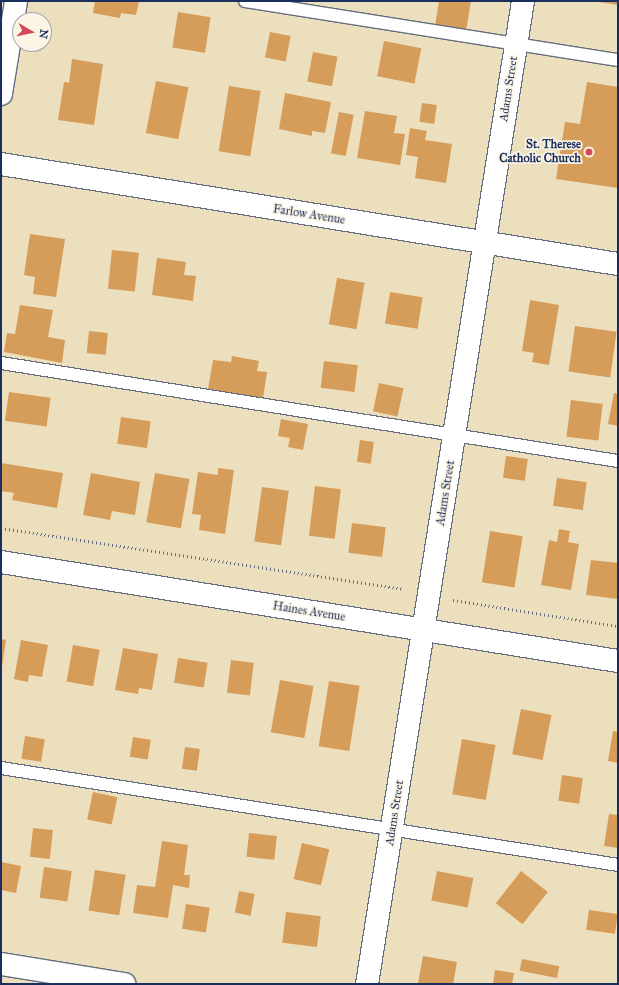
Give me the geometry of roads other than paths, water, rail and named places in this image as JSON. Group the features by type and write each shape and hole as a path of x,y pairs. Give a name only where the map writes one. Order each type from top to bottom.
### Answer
{"street":[{"path":"1,94 16,1"},
{"name":"Adams Street","path":"367,984 523,1"},
{"name":"Farlow Avenue","path":"1,164 484,244 618,264"},
{"name":"Haines Avenue","path":"1,562 618,661"},
{"path":"1,964 124,984"}],"lane":[{"path":"245,1 618,60"},
{"path":"1,363 618,461"},
{"path":"1,768 618,865"}],"place":[{"name":"St. Therese Catholic Church","path":"589,152"}]}
